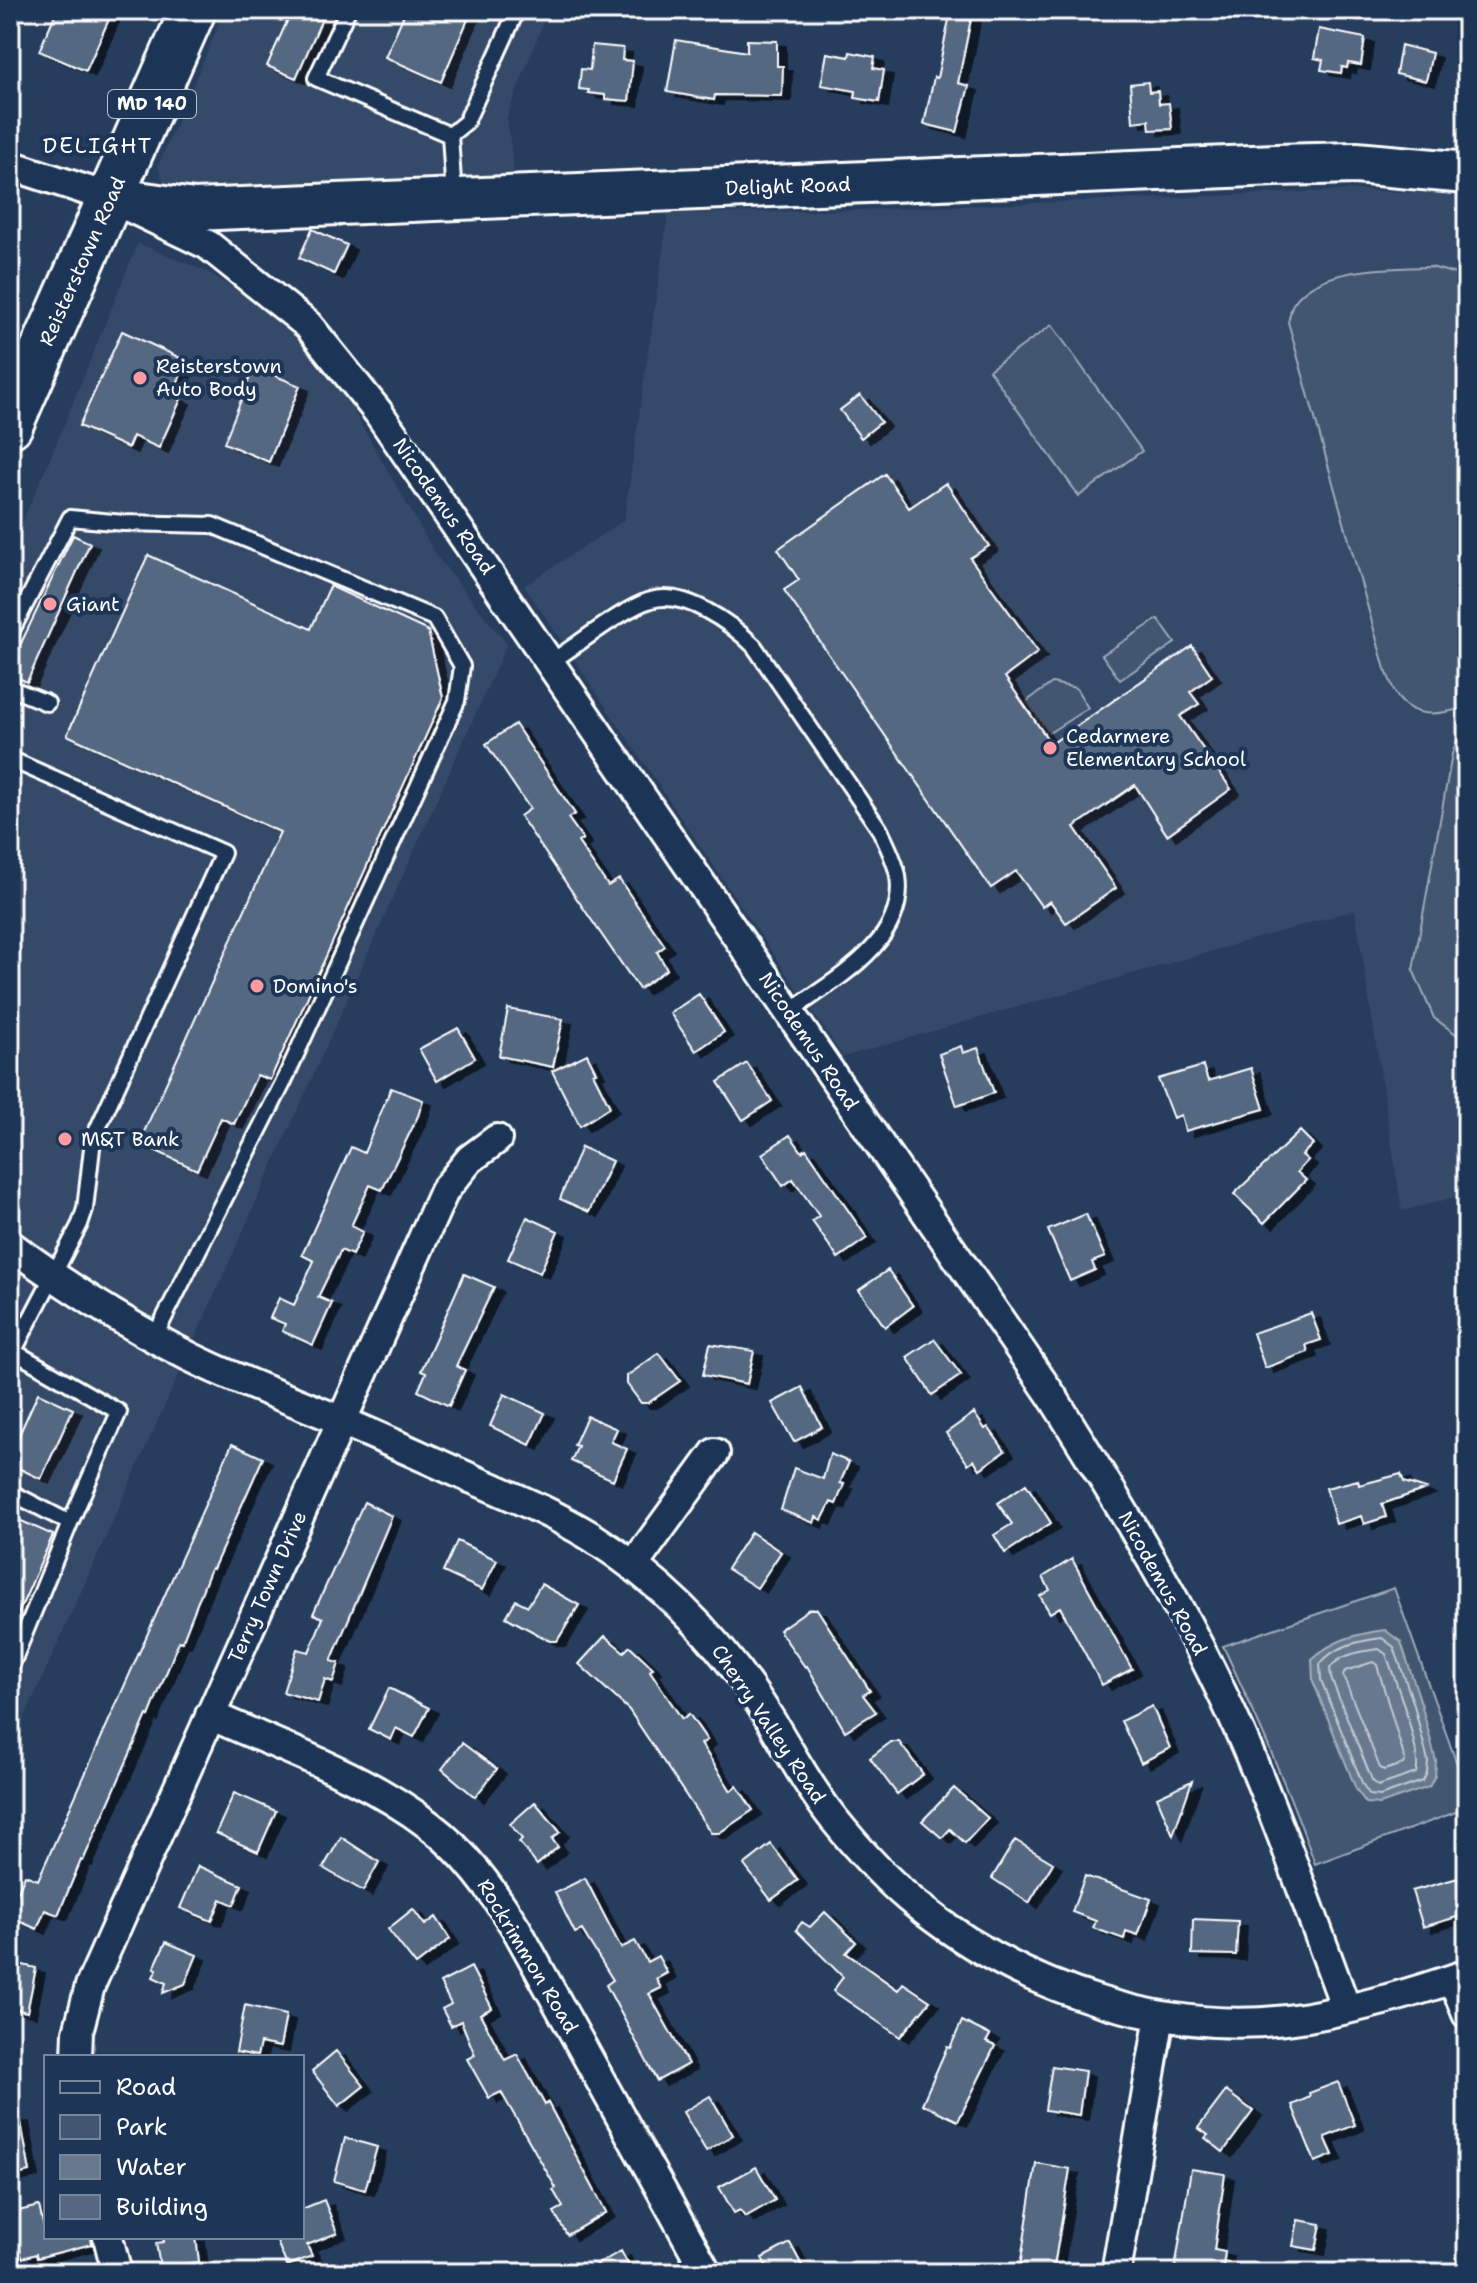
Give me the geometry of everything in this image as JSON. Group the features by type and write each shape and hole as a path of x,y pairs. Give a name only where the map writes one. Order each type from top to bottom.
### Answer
{"main road":[{"name":"Reisterstown Road","path":"10,425 193,10"}],"street":[{"name":"Delight Road","path":"110,198 194,210 1356,163 1467,173"},
{"name":"Nicodemus Road","path":"10,165 110,198 208,245 308,325 378,412 1052,1396 1129,1518 1195,1640 1239,1731 1346,2008"},
{"name":"Terry Town Drive","path":"77,2055 78,2032 90,1986 444,1191 470,1159 497,1139"},
{"name":"Cherry Valley Road","path":"10,1245 51,1275 154,1338 213,1368 529,1504 590,1536 633,1566 674,1598 712,1638 753,1693 829,1813 868,1860 916,1904 963,1939 1023,1971 1088,1997 1160,2016 1257,2021 1305,2017 1346,2008 1460,1976"},
{"path":"633,1566 715,1453"},
{"name":"Rockrimmon Road","path":"210,1715 396,1802 431,1826 460,1852 488,1884 516,1928 707,2273"},
{"path":"1460,1976 1467,2014"},
{"path":"1116,2273 1160,2016"},
{"path":"108,2239 117,2273"}],"lane":[{"path":"348,10 316,78 450,135"},
{"path":"450,135 466,122 517,10"},
{"path":"450,135 454,199"},
{"path":"10,634 70,518 212,525 434,618 462,666 457,701 284,1081 154,1338"},
{"path":"551,662 650,600 669,598 714,614 737,629 754,646 871,817 891,852 898,876 898,897 892,919 875,946 853,967 789,1012"},
{"path":"10,688 47,703"},
{"path":"10,759 223,853 93,1139 85,1209 80,1224 12,1355 119,1412 10,1669"},
{"path":"10,1492 70,1523"}],"shaded area":[{"path":"225,10 548,10 507,117 516,187 222,200 166,188 158,166"},
{"name":"Cedarmere Elementary School","path":"1355,190 1467,195 1467,1194 1402,1211 1355,910 843,1057 524,586 624,520 668,214 856,210"},
{"path":"138,243 206,271 259,304 291,329 334,377 438,558 507,644 10,1750 10,550"}],"green space":[{"path":"1431,267 1467,277 1467,707 1432,714 1406,706 1397,696 1385,669 1288,322 1293,304 1319,282 1356,272"},
{"path":"1052,325 1142,451 1079,496 989,370"},
{"path":"1158,619 1175,643 1120,680 1102,655"},
{"path":"1052,683 1076,688 1088,708 1049,733 1027,701"},
{"path":"1467,732 1467,1042 1434,1018 1413,970 1452,754 1457,740"},
{"path":"1394,1588 1467,1792 1467,1808 1315,1864 1272,1754 1223,1646"}],"water":[{"path":"1385,1630 1401,1642 1436,1761 1435,1776 1429,1787 1380,1804 1366,1803 1356,1789 1313,1681 1312,1659 1346,1638"}],"building":[{"path":"57,10 113,10 86,71 39,51"},
{"path":"292,10 326,10 296,78 267,66"},
{"path":"406,10 472,10 441,82 385,57"},
{"path":"951,10 972,14 958,83 969,86 957,132 924,124"},
{"path":"1319,29 1365,38 1361,65 1348,63 1347,68 1342,67 1341,73 1321,70 1323,60 1314,58"},
{"path":"676,40 747,52 747,40 777,41 777,66 783,66 782,96 715,95 714,100 667,92"},
{"path":"592,45 623,48 622,60 633,61 629,101 605,99 605,95 579,89 581,69 590,70"},
{"path":"1401,45 1432,53 1426,81 1396,74"},
{"path":"850,52 875,57 873,68 884,70 879,102 855,98 856,91 821,85 827,53 849,57"},
{"path":"1148,82 1149,92 1158,91 1159,104 1169,103 1172,129 1150,130 1149,120 1133,122 1130,84"},
{"path":"312,229 347,245 334,274 299,258"},
{"name":"Reisterstown Auto Body","path":"122,331 187,361 172,395 181,399 159,448 133,436 128,448 79,426"},
{"path":"254,367 300,386 269,462 224,443"},
{"path":"860,395 881,422 861,438 840,410"},
{"path":"885,474 909,508 946,483 989,546 970,558 1038,652 1005,677 1051,744 1192,646 1212,676 1190,692 1199,704 1180,716 1231,789 1167,835 1135,785 1074,827 1116,888 1066,923 1050,901 1042,907 1016,871 991,888 784,590 799,580 778,549"},
{"name":"Giant","path":"73,535 90,543 27,682 10,674 10,666"},
{"name":"Giant","path":"148,555 311,629 330,586 428,631 443,698 270,1080 257,1075 234,1124 221,1118 197,1170 139,1143 280,832 67,735"},
{"path":"515,724 575,814 568,818 583,839 578,842 608,886 619,879 665,946 657,952 667,969 639,989 520,816 530,809 486,744"},
{"path":"699,994 724,1032 696,1051 670,1013"},
{"path":"508,1009 563,1019 553,1067 499,1056"},
{"path":"458,1028 475,1058 437,1081 419,1049"},
{"path":"961,1046 963,1053 978,1048 994,1093 957,1106 939,1054"},
{"path":"587,1054 610,1107 580,1126 552,1071"},
{"path":"747,1063 772,1101 743,1120 718,1082"},
{"path":"1203,1066 1208,1081 1251,1068 1264,1109 1185,1131 1181,1115 1173,1118 1158,1079"},
{"path":"391,1088 423,1100 382,1190 370,1185 351,1226 363,1232 352,1255 341,1250 318,1297 332,1303 313,1345 282,1331 285,1324 270,1318 279,1298 294,1305 314,1261 302,1255 351,1147 364,1153"},
{"path":"1300,1131 1313,1144 1302,1155 1308,1160 1297,1172 1306,1180 1264,1223 1234,1194"},
{"path":"790,1135 802,1152 806,1149 867,1238 838,1258 812,1221 819,1216 793,1179 783,1186 762,1154"},
{"path":"581,1147 612,1161 589,1212 560,1199"},
{"path":"1086,1214 1105,1257 1092,1262 1095,1270 1070,1281 1048,1230"},
{"path":"527,1217 558,1231 540,1273 508,1259"},
{"path":"888,1270 913,1306 885,1327 859,1290"},
{"path":"464,1274 494,1287 456,1366 465,1370 449,1406 418,1391 426,1373 421,1371"},
{"path":"1311,1313 1321,1340 1306,1345 1308,1352 1265,1368 1253,1333"},
{"path":"934,1339 961,1375 932,1395 907,1357"},
{"path":"710,1344 754,1351 747,1384 703,1375"},
{"path":"659,1353 680,1381 648,1403 641,1403 627,1384 627,1376"},
{"path":"802,1387 822,1427 794,1442 772,1403"},
{"path":"38,1393 73,1409 41,1479 10,1464 10,1455"},
{"path":"504,1394 545,1413 530,1445 490,1426"},
{"path":"974,1413 1005,1451 980,1469 974,1460 968,1464 946,1433"},
{"path":"587,1416 617,1429 611,1442 627,1449 613,1480 571,1461 578,1446 574,1445"},
{"path":"232,1444 263,1458 211,1568 182,1642 179,1641 149,1716 58,1915 45,1910 37,1929 10,1917 10,1910 25,1875 38,1880"},
{"path":"830,1454 849,1462 836,1504 831,1502 822,1520 816,1517 814,1523 781,1510 794,1468 823,1479"},
{"path":"1401,1474 1404,1482 1426,1489 1382,1504 1386,1517 1364,1524 1361,1516 1336,1524 1326,1488 1358,1480 1359,1485"},
{"path":"1026,1484 1051,1523 1005,1553 994,1535 1012,1524 998,1503"},
{"path":"364,1502 392,1516 331,1661 339,1663 333,1682 325,1679 318,1702 283,1692 297,1649 309,1652 323,1618 313,1614"},
{"path":"10,1516 53,1535 10,1632"},
{"path":"751,1532 781,1552 757,1588 727,1569"},
{"path":"457,1541 497,1560 482,1590 443,1572"},
{"path":"1072,1559 1132,1669 1102,1685 1060,1607 1050,1613 1040,1596 1050,1590 1043,1577"},
{"path":"541,1584 579,1605 557,1641 550,1641 506,1617 516,1600 528,1606"},
{"path":"809,1609 817,1609 870,1691 863,1695 876,1712 845,1731 807,1666 779,1630"},
{"path":"605,1636 624,1652 630,1646 653,1668 650,1671 682,1719 689,1714 707,1740 701,1744 731,1791 737,1786 753,1810 719,1833 711,1833 629,1710 579,1664"},
{"path":"389,1688 429,1708 414,1737 396,1728 391,1740 369,1729"},
{"path":"1152,1706 1170,1748 1141,1763 1121,1721"},
{"path":"891,1742 899,1742 923,1774 897,1794 870,1758"},
{"path":"462,1743 497,1769 475,1797 442,1769"},
{"path":"1192,1781 1173,1835 1157,1797"},
{"path":"954,1788 988,1818 965,1843 950,1829 942,1838 922,1821"},
{"path":"234,1793 276,1811 258,1852 216,1833"},
{"path":"535,1802 560,1832 552,1839 558,1847 537,1865 510,1824"},
{"path":"341,1837 379,1862 363,1891 323,1868"},
{"path":"1015,1840 1053,1863 1029,1903 992,1878"},
{"path":"771,1844 798,1880 771,1900 744,1865"},
{"path":"198,1866 242,1885 234,1905 221,1899 212,1921 180,1908"},
{"path":"1085,1876 1151,1899 1138,1935 1126,1931 1124,1939 1093,1928 1096,1921 1072,1912"},
{"path":"585,1878 621,1948 635,1941 647,1962 658,1956 667,1973 656,1979 661,1988 649,1994 688,2064 657,2081 606,1985 613,1980 582,1930 575,1933 555,1893"},
{"path":"1467,1878 1467,1914 1423,1927 1412,1891"},
{"path":"413,1909 425,1925 436,1917 450,1939 416,1965 388,1929"},
{"path":"825,1912 856,1942 846,1953 898,1990 903,1983 930,2001 900,2037 833,1991 843,1977 796,1930 802,1922 810,1927"},
{"path":"1193,1919 1238,1921 1236,1955 1192,1954"},
{"path":"166,1942 197,1955 185,1984 163,1993 166,1983 153,1977"},
{"path":"10,1962 36,1968 27,2012 10,2008"},
{"path":"471,1967 492,2008 480,2014 505,2060 517,2054 545,2105 548,2103 606,2212 567,2235 554,2212 563,2207 553,2190 556,2188 501,2092 489,2098 467,2059 475,2055 461,2021 451,2026 442,2009 451,2004 440,1983"},
{"path":"245,2005 286,2015 280,2047 260,2043 257,2055 236,2052"},
{"path":"962,2021 990,2035 986,2042 995,2046 958,2121 922,2104"},
{"path":"336,2051 364,2086 339,2106 312,2071"},
{"path":"1052,2066 1085,2071 1079,2115 1045,2110"},
{"path":"1338,2082 1355,2125 1325,2137 1333,2155 1315,2162 1292,2105 1310,2097 1309,2093"},
{"path":"1226,2091 1253,2111 1223,2152 1198,2128"},
{"path":"710,2096 733,2135 706,2151 683,2112"},
{"path":"20,2117 30,2172 10,2176 10,2118"},
{"path":"345,2138 377,2147 365,2190 334,2181"},
{"path":"1036,2163 1070,2169 1053,2273 1019,2273"},
{"path":"756,2167 775,2200 745,2217 740,2210 734,2213 719,2187"},
{"path":"1191,2169 1225,2174 1214,2250 1225,2252 1222,2273 1188,2273 1175,2269"},
{"path":"324,2200 337,2233 307,2245 312,2256 287,2266 276,2239 304,2239 304,2208"},
{"path":"39,2206 44,2239 91,2239 92,2244 37,2258 36,2254 22,2258 19,2246 16,2247 10,2213"},
{"path":"1298,2220 1321,2224 1316,2250 1293,2246"},
{"path":"163,2239 196,2239 199,2262 160,2267 156,2243 164,2242"},
{"path":"790,2243 806,2273 770,2273 762,2258"},
{"path":"621,2251 633,2273 582,2273"}],"place":[{"name":"Reisterstown Auto Body","path":"140,378"},
{"name":"Giant","path":"50,604"},
{"name":"Cedarmere Elementary School","path":"1050,748"},
{"name":"Domino's","path":"257,986"},
{"name":"M&T Bank","path":"65,1139"}],"district":[{"name":"DELIGHT","path":"98,145"}]}
